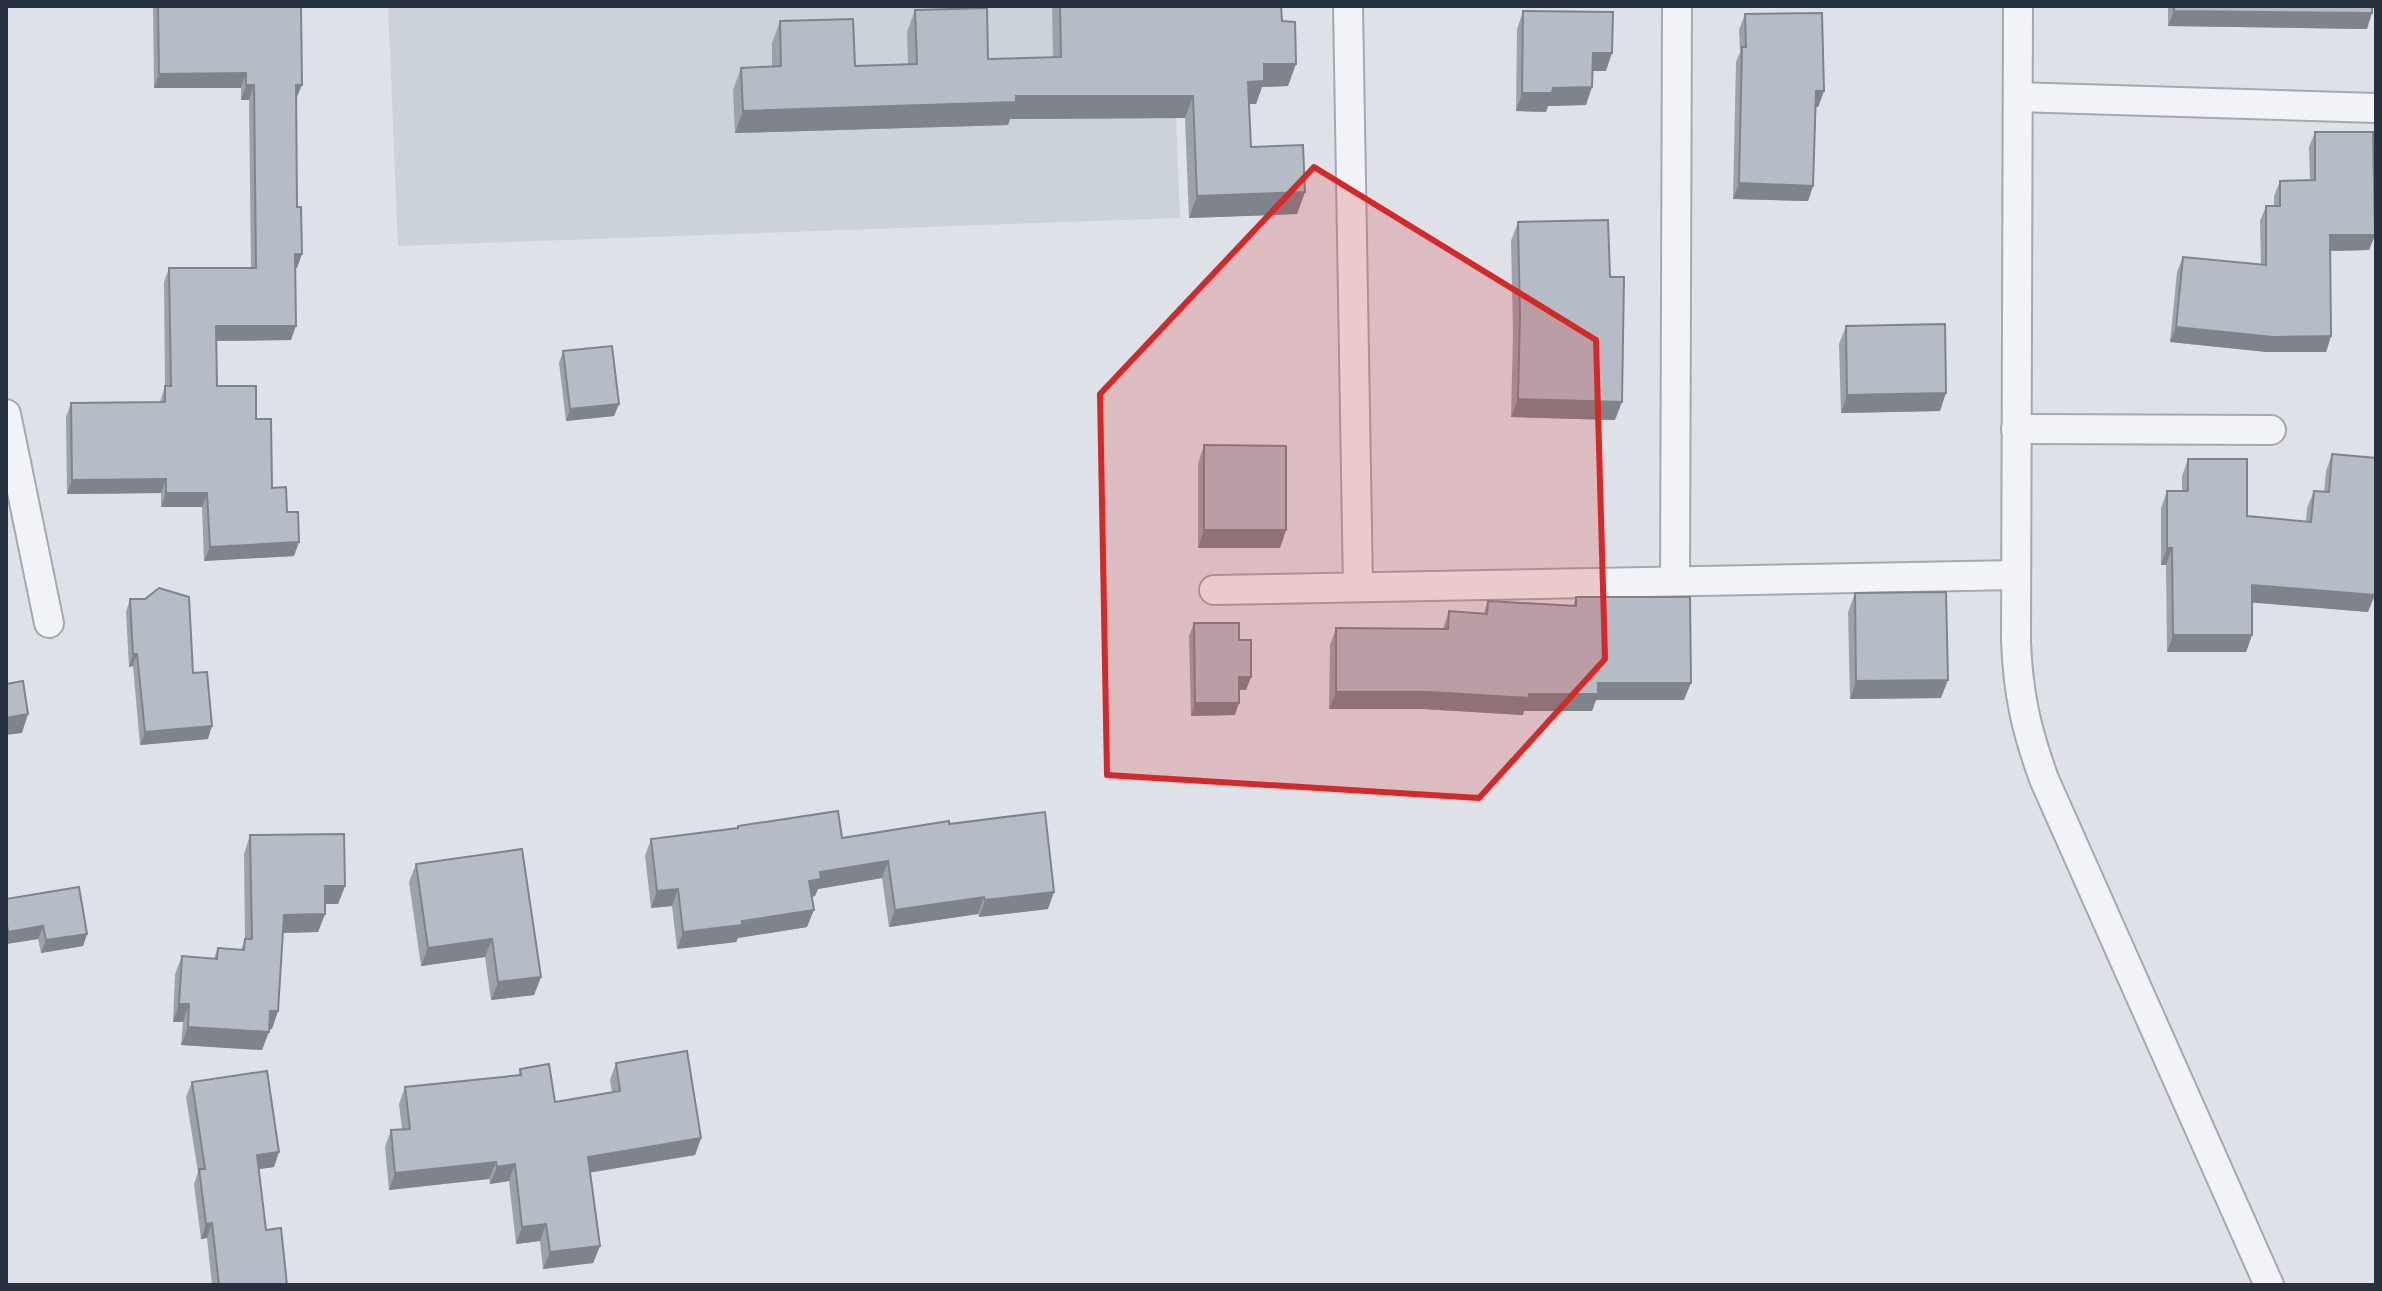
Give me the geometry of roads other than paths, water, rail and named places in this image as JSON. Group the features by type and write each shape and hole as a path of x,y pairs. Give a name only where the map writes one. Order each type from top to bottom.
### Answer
{"street":[{"path":"1348,6 1358,587"},
{"path":"1675,581 1677,6"},
{"path":"2018,6 2016,575 2018,679 2023,717 2036,759 2269,1285"},
{"path":"2018,97 2376,108"},
{"path":"6,414 49,623"},
{"path":"2016,429 2271,430"},
{"path":"1214,590 2016,575"}]}
